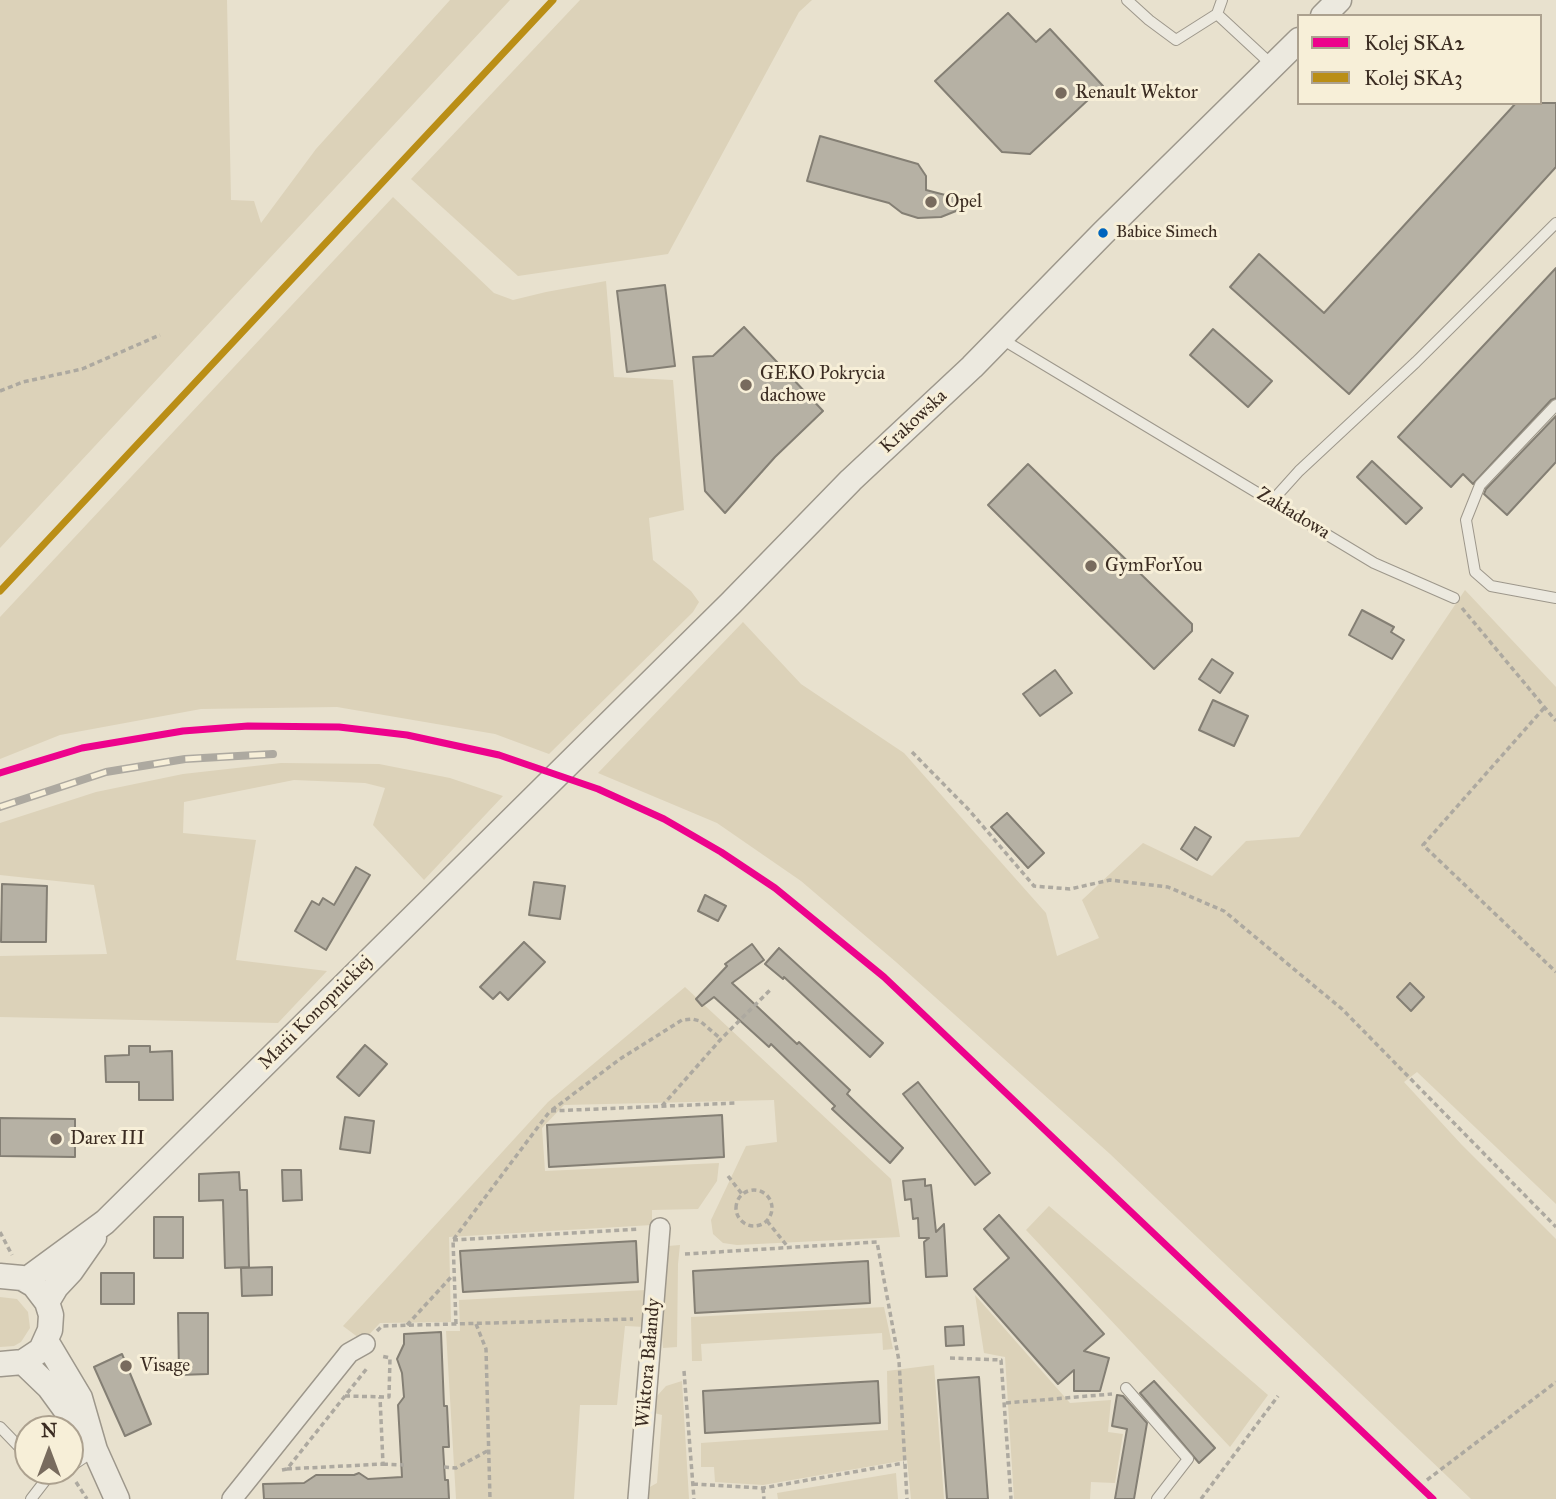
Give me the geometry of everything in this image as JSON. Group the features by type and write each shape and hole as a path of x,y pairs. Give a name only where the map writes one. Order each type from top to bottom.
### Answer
{"street":[{"path":"1325,14 1339,0"},
{"name":"Krakowska","path":"528,803 731,603 851,480 972,368 1297,42"},
{"name":"Marii Konopnickiej","path":"47,1302 105,1222 528,803"},
{"name":"Marii Konopnickiej","path":"10,1272 105,1222"},
{"name":"Wiktora Bałandy","path":"638,1499 660,1228"},
{"path":"10,1272 41,1292 51,1315 46,1341 40,1350 12,1363"},
{"path":"46,1341 80,1398 95,1450 117,1499"},
{"path":"232,1499 349,1353 371,1350"},
{"path":"12,1363 49,1387 95,1450"}],"lane":[{"path":"1127,0 1177,40 1217,14 1222,0"},
{"path":"1217,14 1272,66"},
{"path":"1272,501 1299,471 1416,362 1556,223"},
{"name":"Zakładowa","path":"1000,338 1374,562 1454,598"},
{"path":"1556,405 1480,485 1466,520 1475,572 1491,586 1556,598"},
{"path":"1128,1390 1188,1459 1157,1499"},
{"path":"0,1427 14,1442"},
{"path":"84,1457 95,1450"}],"path":[{"path":"0,391 23,382 82,369 160,335"},
{"path":"1454,598 1556,721"},
{"path":"1544,708 1423,845 1556,972"},
{"path":"912,752 969,810 1034,886 1070,889 1110,880 1168,887 1224,911 1342,1009 1556,1227"},
{"path":"662,1107 721,1039 771,989"},
{"path":"456,1324 453,1240 550,1111 620,1059 682,1020 700,1021 721,1039"},
{"path":"550,1111 737,1103"},
{"path":"728,1176 742,1194"},
{"path":"755,1189 768,1195 773,1209 767,1221 753,1226 741,1220 736,1207 742,1194 755,1189"},
{"path":"767,1221 788,1248"},
{"path":"453,1240 660,1228"},
{"path":"685,1254 877,1242 899,1361 907,1499"},
{"path":"407,1325 454,1274"},
{"path":"287,1469 345,1396 382,1326 653,1319"},
{"path":"476,1323 486,1349 490,1499"},
{"path":"345,1396 389,1397 390,1358 371,1350"},
{"path":"950,1358 1001,1360 1011,1499"},
{"path":"684,1371 694,1499"},
{"path":"1427,1480 1556,1382"},
{"path":"1006,1403 1128,1390"},
{"path":"1201,1499 1278,1396"},
{"path":"380,1397 383,1464"},
{"path":"444,1467 456,1468 489,1450"},
{"path":"693,1484 763,1488 904,1463"},
{"path":"256,1471 404,1465"},
{"path":"763,1488 764,1499"}],"shaded area":[{"path":"0,0 227,0 231,200 254,201 261,223 316,149 450,0 510,0 0,548"},
{"path":"580,0 812,0 799,12 668,254 518,276 411,179"},
{"path":"393,197 494,293 513,300 606,281 614,377 673,380 684,510 649,518 653,560 691,591 699,602 693,612 549,754 495,734 337,707 201,709 60,735 0,759 0,617"},
{"path":"1465,590 1556,687 1556,1204 1417,1072 1404,1082 1461,1144 1556,1239 1556,1499 1471,1499 1110,1154 896,962 801,881 717,823 598,773 743,622 801,684 904,753 1046,913 1057,956 1099,938 1082,900 1143,843 1212,876 1246,841 1299,837"},
{"path":"281,763 379,764 450,778 503,796 424,880 373,825 385,788 365,783 294,780 184,802 183,833 256,840 236,960 327,971 278,1023 0,1017 0,956 107,954 94,885 0,875 0,823 96,792 183,774"},
{"path":"685,987 891,1179 900,1237 737,1245 723,1243 713,1234 711,1220 746,1146 777,1142 774,1100 564,1105 542,1128 545,1171 719,1163 717,1181 698,1209 652,1210 652,1225 449,1237 451,1322 380,1323 363,1341 343,1326 548,1102"},
{"path":"1049,1206 1268,1395 1230,1447 1026,1230"},
{"path":"680,1245 677,1347 663,1348 668,1246"},
{"path":"646,1290 645,1327 625,1326 617,1405 580,1405 574,1499 456,1499 446,1331 460,1331 459,1300"},
{"path":"975,1295 1070,1403 1111,1400 1108,1432 1123,1434 1115,1483 1091,1482 1090,1499 1014,1499 1005,1357 984,1353"},
{"path":"0,1297 17,1299 28,1312 30,1328 21,1342 14,1346 0,1347"},
{"path":"884,1307 893,1349 883,1350 882,1333 701,1344 702,1361 692,1361 691,1317"},
{"path":"934,1365 944,1499 911,1499 907,1460 763,1485 715,1482 714,1467 701,1467 701,1443 888,1430 887,1371"},
{"path":"682,1381 689,1499 647,1499 648,1488 657,1483 662,1415 654,1413 657,1396 666,1386"},
{"path":"896,1473 898,1499 778,1499 777,1493"}],"building":[{"path":"1008,13 1036,42 1050,29 1103,86 1030,154 1002,152 935,81"},
{"path":"1556,103 1556,167 1349,394 1230,287 1259,254 1324,313 1514,105"},
{"path":"820,136 918,164 926,176 926,190 976,203 941,217 918,218 902,213 889,203 807,181"},
{"path":"1556,268 1556,398 1551,400 1473,484 1463,474 1451,487 1398,437"},
{"path":"665,285 675,366 627,372 617,291"},
{"path":"744,327 823,411 775,457 725,513 705,491 693,357 713,356"},
{"path":"1213,329 1272,381 1248,407 1190,355"},
{"path":"1556,416 1556,462 1507,515 1484,494 1486,489"},
{"path":"1372,461 1422,508 1406,524 1357,477"},
{"name":"GymForYou","path":"1028,464 1192,624 1192,631 1154,669 988,505"},
{"path":"1362,610 1394,627 1391,632 1404,640 1392,659 1349,635"},
{"path":"1212,659 1233,673 1220,693 1199,679"},
{"path":"1055,670 1072,693 1040,716 1023,694"},
{"path":"1213,700 1248,716 1234,746 1199,730"},
{"path":"1007,813 1044,853 1028,868 991,827"},
{"path":"1195,827 1211,837 1197,860 1181,849"},
{"path":"356,867 370,875 326,950 295,931 312,901 319,905 323,898 334,905"},
{"path":"534,882 565,886 560,919 529,915"},
{"path":"2,884 47,886 46,942 1,942"},
{"path":"705,895 726,906 718,921 698,911"},
{"path":"524,942 545,962 508,1000 500,992 493,999 480,987"},
{"path":"752,944 764,960 732,983 850,1090 847,1094 903,1148 890,1163 832,1109 835,1106 771,1044 769,1047 714,997 702,1006 696,999 727,966 725,964"},
{"path":"779,948 883,1043 870,1057 784,977 783,979 765,964"},
{"path":"1410,983 1424,997 1411,1011 1397,997"},
{"path":"365,1045 387,1064 359,1096 337,1077"},
{"path":"129,1046 150,1046 150,1052 172,1051 173,1100 139,1100 139,1082 106,1082 105,1056 129,1055"},
{"path":"918,1082 990,1173 975,1185 903,1094"},
{"path":"722,1115 724,1157 549,1167 547,1125"},
{"path":"345,1117 374,1121 370,1153 340,1149"},
{"path":"0,1118 75,1119 75,1157 0,1156"},
{"path":"282,1170 301,1170 302,1200 283,1201"},
{"path":"239,1172 240,1190 247,1190 249,1267 225,1268 223,1200 199,1201 199,1174"},
{"path":"925,1179 925,1186 931,1185 936,1232 944,1224 947,1276 926,1277 924,1242 929,1238 919,1238 918,1218 913,1219 911,1199 905,1200 903,1181"},
{"path":"999,1215 1104,1334 1084,1351 1109,1358 1100,1391 1074,1391 1074,1370 1058,1384 974,1289 1009,1258 984,1229"},
{"path":"154,1217 183,1217 183,1258 154,1258"},
{"path":"636,1241 638,1282 463,1292 460,1251"},
{"path":"868,1261 870,1303 695,1313 693,1271"},
{"path":"272,1267 272,1295 242,1296 241,1268"},
{"path":"101,1273 134,1273 134,1304 101,1304"},
{"path":"178,1313 208,1313 208,1374 179,1375"},
{"path":"963,1326 964,1345 946,1346 945,1327"},
{"path":"441,1332 444,1406 447,1406 449,1447 443,1447 449,1499 264,1499 263,1484 304,1483 316,1475 359,1473 368,1479 402,1477 398,1405 404,1397 402,1373 397,1359 404,1344 404,1334"},
{"path":"122,1354 151,1424 125,1436 94,1367"},
{"path":"979,1377 988,1499 947,1499 938,1380"},
{"path":"878,1381 880,1423 705,1433 703,1391"},
{"path":"1154,1381 1215,1448 1199,1463 1140,1393"},
{"path":"1117,1395 1123,1396 1147,1423 1134,1499 1115,1499 1127,1429 1112,1426"}],"railway":[{"path":"0,807 106,772 185,759 273,754"}],"rail line":[{"name":"SKA3","path":"0,591 553,0"},
{"name":"SKA2","path":"0,773 82,748 183,731 248,726 339,727 407,735 499,755 598,789 664,819 775,888 884,977 1433,1499"}],"place":[{"name":"Renault Wektor","path":"1061,93"},
{"name":"Opel","path":"931,202"},
{"name":"Babice Simech","path":"1103,233"},
{"name":"GEKO Pokrycia dachowe","path":"746,385"},
{"name":"GymForYou","path":"1091,566"},
{"name":"Darex III","path":"56,1139"},
{"name":"Visage","path":"126,1366"}]}
